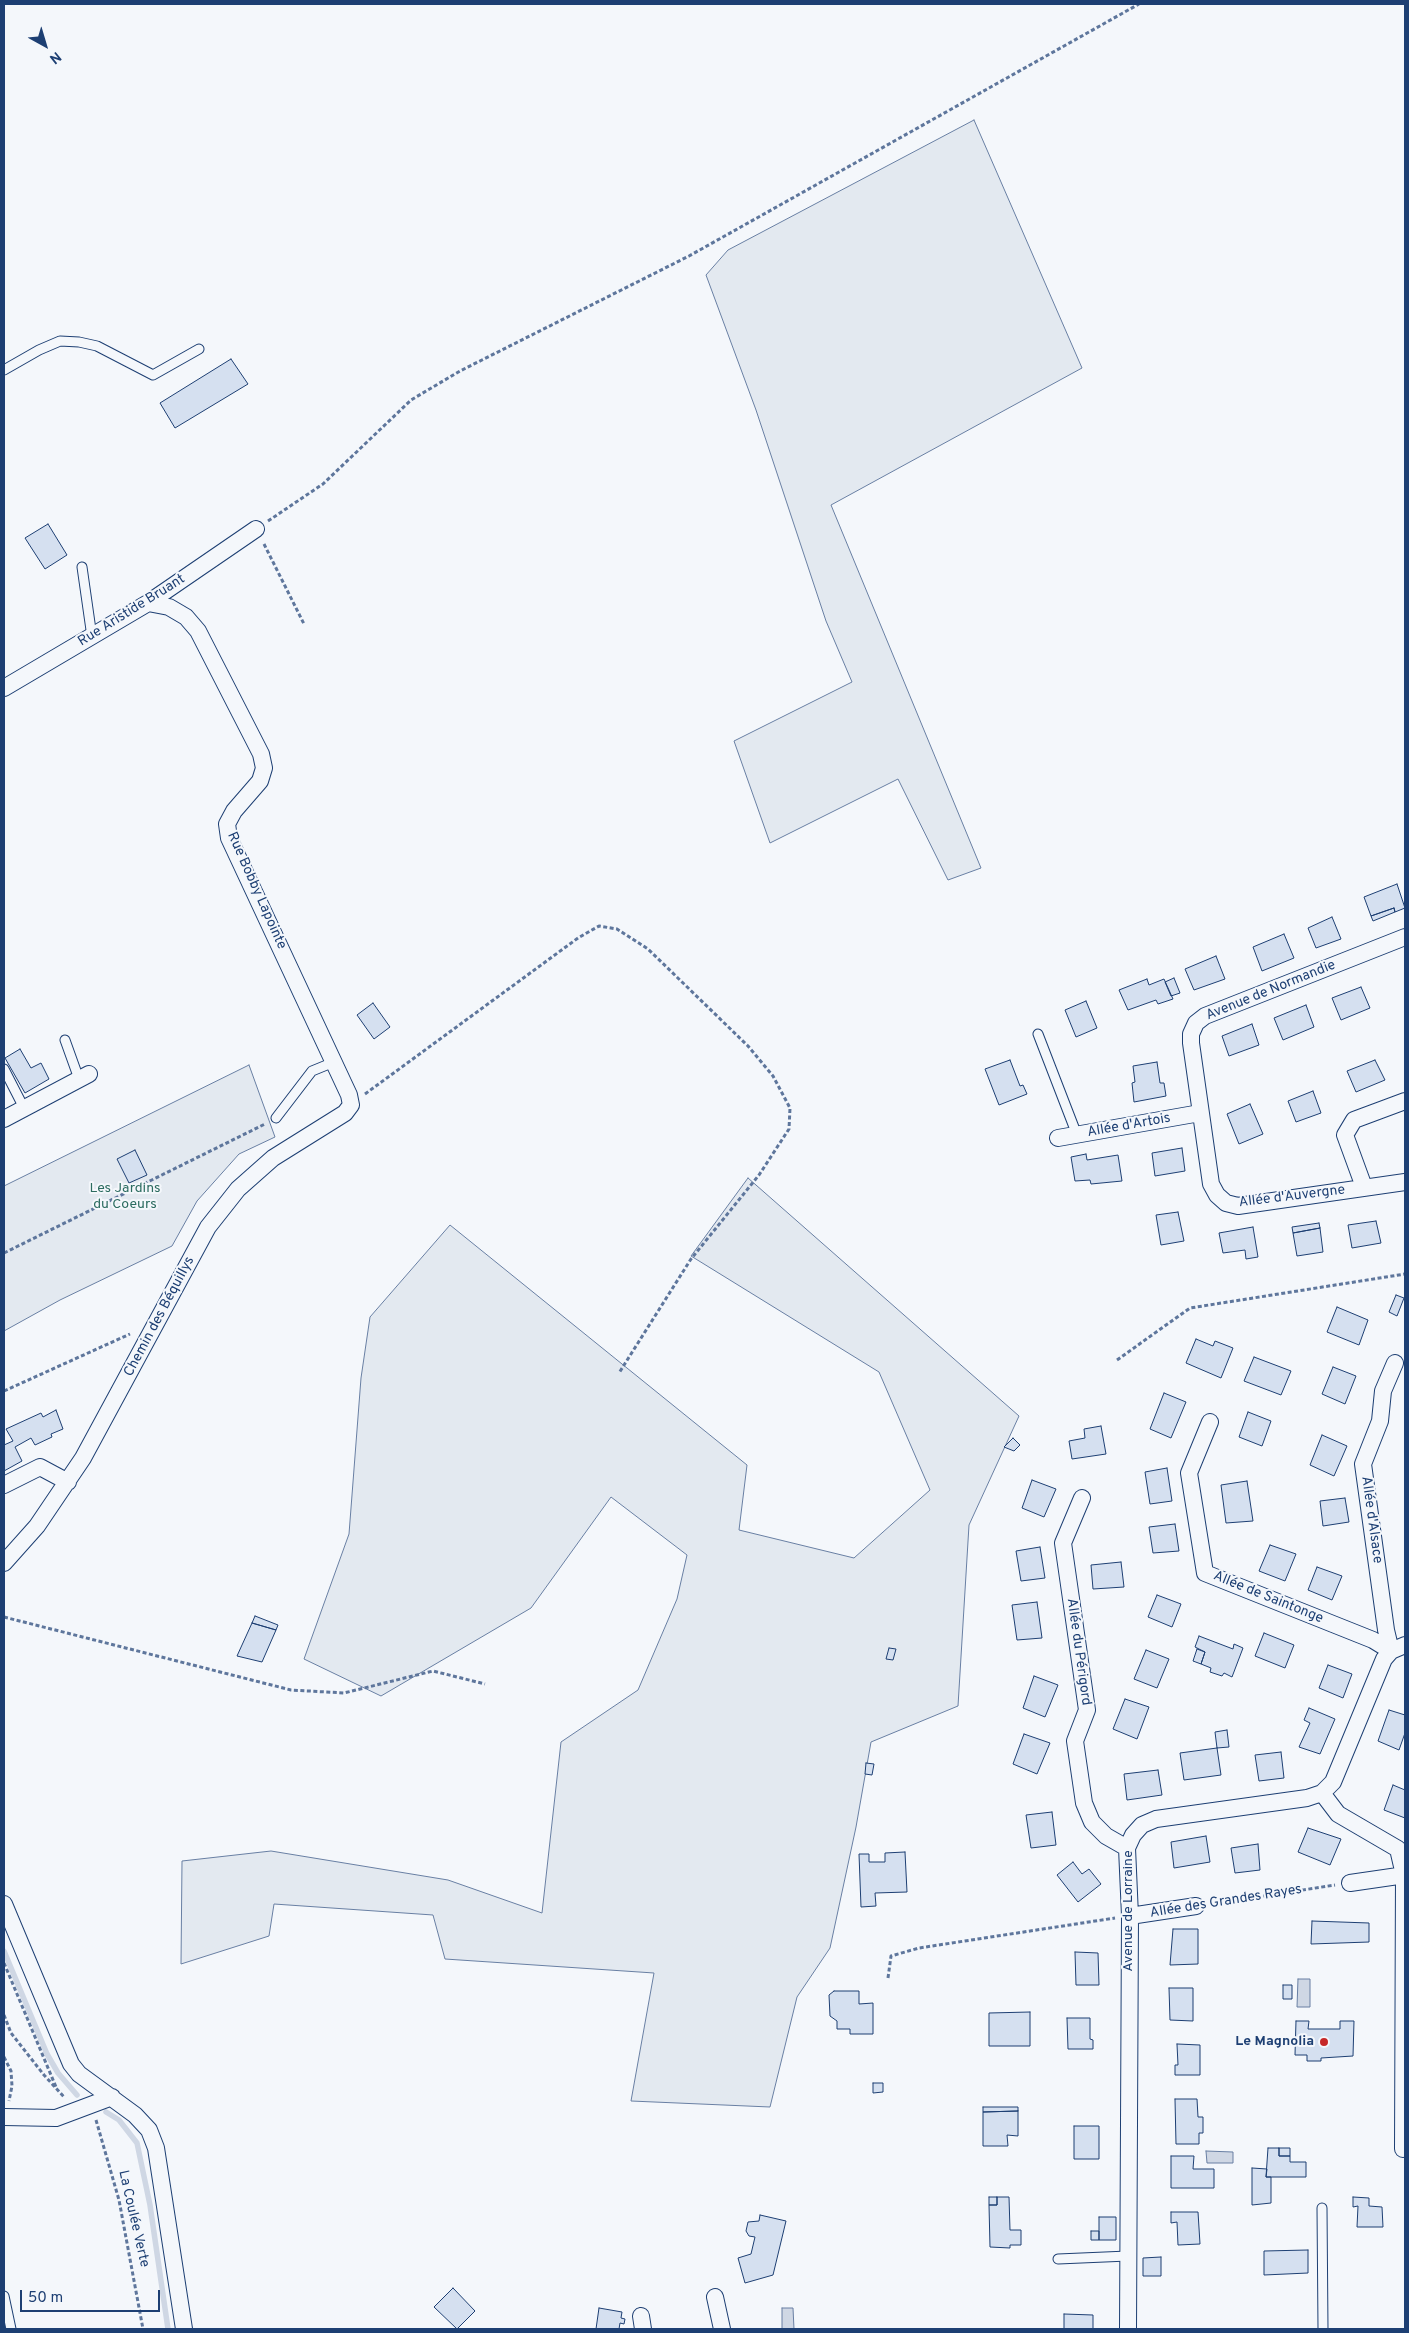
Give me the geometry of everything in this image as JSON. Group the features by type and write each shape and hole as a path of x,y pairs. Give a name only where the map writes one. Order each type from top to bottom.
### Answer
{"street":[{"name":"Rue Aristide Bruant","path":"4,688 148,603 256,529"},
{"name":"Rue Bobby Lapointe","path":"148,603 169,607 186,617 198,631 261,754 264,768 260,781 234,810 227,824 230,838 349,1095 351,1105"},
{"name":"Avenue de Normandie","path":"1200,1113 1190,1044 1191,1034 1196,1023 1205,1016 1405,937"},
{"path":"4,1119 84,1076"},
{"name":"Allée d'Auvergne","path":"1364,1187 1345,1135 1354,1120 1405,1101"},
{"name":"Chemin des Béquillys","path":"4,1563 36,1526 68,1482 103,1424 208,1227 238,1189 273,1158 345,1112 351,1105"},
{"name":"Allée d'Artois","path":"1058,1138 1200,1113"},
{"name":"Allée d'Auvergne","path":"1200,1113 1211,1184 1217,1195 1226,1203 1238,1206 1405,1182"},
{"name":"Allée d'Alsace","path":"1395,1363 1383,1391 1380,1421 1363,1464 1386,1630 1398,1648"},
{"name":"Allée de Saintonge","path":"1210,1422 1189,1473 1206,1573 1373,1640 1398,1648"},
{"path":"4,1485 40,1468 68,1482"},
{"name":"Allée du Périgord","path":"1082,1498 1063,1543 1087,1710 1075,1741 1084,1803 1092,1822 1106,1836 1127,1848"},
{"path":"1398,1648 1379,1669 1333,1782 1322,1793 1338,1814 1398,1849 1405,1875 1403,2149"},
{"name":"Avenue de Lorraine","path":"1128,2329 1130,1916 1127,1848 1133,1835 1142,1825 1156,1819 1307,1798 1322,1793"},
{"path":"1350,1883 1405,1875"},
{"path":"4,1904 71,2064 79,2074 136,2115 149,2130 156,2148 184,2329"},
{"name":"Allée des Grandes Rayes","path":"1130,1916 1196,1906"},
{"path":"5,2117 56,2118 112,2097"},
{"path":"715,2297 722,2329"}],"lane":[{"path":"4,370 39,350 60,341 79,342 97,346 153,375 199,349"},
{"path":"82,567 92,637"},
{"path":"1038,1034 1077,1135"},
{"path":"65,1040 84,1076"},
{"path":"276,1118 312,1071 334,1062"},
{"path":"4,1068 24,1108"},
{"path":"1322,2208 1322,2329"},
{"path":"1058,2259 1128,2256"},
{"path":"4,2296 11,2329"}],"path":[{"path":"304,624 256,529 323,484 411,400 460,372 689,256 1139,4"},
{"path":"351,1105 570,944 599,926 617,929 648,948 703,1000 748,1046 773,1076 790,1108 789,1129 760,1175 691,1259 619,1372"},
{"path":"4,1253 276,1118"},
{"path":"1117,1360 1190,1308 1405,1274"},
{"path":"4,1391 131,1334"},
{"path":"4,1617 291,1690 344,1693 433,1671 485,1684"},
{"name":"Allée des Grandes Rayes","path":"1196,1906 1350,1883"},
{"name":"Allée des Grandes Rayes","path":"888,1978 891,1956 919,1948 1130,1916"},
{"path":"4,1963 58,2090 11,2033 4,2015"},
{"path":"4,2057 11,2071 12,2086 5,2117"},
{"name":"La Coulée Verte","path":"94,2115 119,2200 143,2329"}],"green space":[{"path":"974,120 1082,368 831,505 981,868 948,880 898,779 770,843 734,741 852,682 826,621 756,410 706,275 728,250"},
{"name":"Les Jardins du Coeurs","path":"249,1065 275,1137 239,1154 197,1201 172,1246 60,1300 4,1331 4,1186"},
{"path":"748,1178 1019,1416 969,1525 958,1706 871,1742 856,1827 830,1948 797,1997 770,2107 631,2101 654,1973 445,1959 433,1915 274,1904 269,1936 181,1964 182,1861 271,1851 448,1880 542,1913 561,1742 638,1690 677,1599 687,1555 611,1497 531,1608 381,1696 304,1659 349,1534 361,1378 370,1317 450,1225 747,1465 739,1530 854,1558 930,1490 879,1372 691,1256"}],"shaded area":[{"path":"1298,1979 1310,1979 1310,2007 1297,2007"},
{"path":"1206,2151 1233,2152 1233,2163 1207,2163"},
{"path":"782,2308 793,2308 794,2329 782,2329"}],"building":[{"path":"231,359 248,384 175,428 160,403"},
{"path":"48,524 67,555 45,569 25,538"},
{"path":"1397,884 1405,908 1395,912 1394,908 1371,916 1364,897"},
{"path":"1394,908 1395,912 1373,921 1371,916"},
{"path":"1332,917 1341,939 1316,948 1308,928"},
{"path":"1284,934 1294,958 1262,971 1253,947"},
{"path":"1216,956 1225,979 1194,990 1185,969"},
{"path":"1174,978 1180,993 1171,996 1165,982"},
{"path":"1147,979 1149,985 1164,979 1173,999 1158,1004 1156,1000 1128,1010 1119,990"},
{"path":"1361,987 1370,1008 1341,1020 1332,998"},
{"path":"1086,1001 1097,1028 1076,1037 1065,1010"},
{"path":"373,1003 390,1027 374,1039 357,1015"},
{"path":"1306,1005 1314,1027 1283,1040 1274,1018"},
{"path":"1252,1024 1259,1045 1229,1056 1222,1036"},
{"path":"20,1049 31,1068 41,1063 49,1079 25,1093 5,1058"},
{"path":"1010,1060 1020,1086 1023,1085 1027,1094 999,1105 985,1069"},
{"path":"1375,1060 1385,1080 1356,1092 1347,1071"},
{"path":"1157,1062 1160,1083 1164,1083 1166,1096 1134,1102 1132,1083 1135,1082 1133,1066"},
{"path":"1313,1091 1321,1113 1296,1122 1288,1101"},
{"path":"1250,1104 1263,1134 1239,1144 1227,1114"},
{"path":"1182,1148 1185,1171 1155,1176 1152,1153"},
{"path":"135,1150 147,1175 129,1183 117,1159"},
{"path":"1086,1154 1087,1160 1118,1155 1122,1181 1091,1184 1090,1180 1075,1181 1071,1157"},
{"path":"1178,1212 1184,1241 1161,1245 1156,1215"},
{"path":"1376,1221 1381,1243 1352,1248 1348,1225"},
{"path":"1319,1223 1320,1228 1293,1233 1292,1227"},
{"path":"1253,1227 1258,1257 1246,1259 1245,1250 1223,1253 1219,1233"},
{"path":"1320,1228 1323,1252 1297,1256 1293,1233"},
{"path":"1396,1295 1404,1298 1397,1316 1389,1312"},
{"path":"1337,1307 1368,1320 1359,1345 1327,1332"},
{"path":"1196,1339 1213,1346 1215,1341 1233,1348 1221,1378 1186,1363"},
{"path":"1254,1357 1291,1371 1281,1395 1244,1381"},
{"path":"1333,1367 1356,1376 1345,1404 1322,1394"},
{"path":"1164,1393 1186,1402 1171,1438 1150,1429"},
{"path":"56,1410 63,1429 51,1434 52,1437 35,1445 31,1438 15,1447 22,1461 4,1471 4,1445 13,1441 6,1429 41,1413 43,1417"},
{"path":"1248,1412 1271,1421 1262,1446 1239,1437"},
{"path":"1101,1426 1106,1454 1072,1459 1069,1441 1085,1438 1084,1429"},
{"path":"1322,1435 1347,1446 1334,1476 1310,1465"},
{"path":"1013,1438 1020,1445 1014,1451 1004,1447"},
{"path":"1167,1468 1172,1501 1150,1504 1145,1472"},
{"path":"1032,1480 1056,1489 1044,1517 1022,1508"},
{"path":"1247,1481 1253,1521 1226,1523 1221,1485"},
{"path":"1345,1498 1349,1522 1323,1526 1320,1501"},
{"path":"1175,1524 1179,1551 1153,1553 1149,1527"},
{"path":"1270,1545 1296,1554 1285,1581 1259,1571"},
{"path":"1040,1547 1045,1578 1021,1581 1016,1551"},
{"path":"1121,1562 1124,1587 1093,1589 1091,1565"},
{"path":"1317,1567 1342,1576 1332,1600 1308,1590"},
{"path":"1157,1595 1181,1604 1172,1627 1148,1617"},
{"path":"1037,1602 1042,1638 1017,1640 1012,1605"},
{"path":"255,1616 278,1625 276,1630 252,1623"},
{"path":"252,1623 276,1630 262,1662 237,1656"},
{"path":"1264,1633 1294,1645 1285,1668 1255,1656"},
{"path":"1199,1636 1233,1649 1234,1644 1243,1648 1232,1677 1224,1673 1222,1676 1210,1672 1211,1668 1201,1664 1205,1652 1195,1647"},
{"path":"889,1648 896,1649 893,1660 886,1659"},
{"path":"1197,1649 1205,1652 1201,1664 1193,1661"},
{"path":"1146,1650 1169,1659 1157,1688 1134,1679"},
{"path":"1328,1665 1352,1674 1343,1698 1319,1688"},
{"path":"1034,1676 1058,1685 1045,1717 1023,1708"},
{"path":"1125,1699 1149,1707 1137,1739 1113,1729"},
{"path":"1309,1708 1335,1719 1320,1754 1299,1747 1310,1723 1304,1720"},
{"path":"1389,1710 1405,1715 1405,1733 1399,1750 1378,1741"},
{"path":"1227,1730 1229,1747 1217,1748 1215,1732"},
{"path":"1024,1734 1050,1743 1037,1774 1013,1764"},
{"path":"1217,1748 1221,1775 1184,1780 1180,1753"},
{"path":"1281,1752 1284,1778 1259,1781 1255,1755"},
{"path":"866,1763 874,1764 872,1775 865,1774"},
{"path":"1158,1770 1162,1795 1127,1800 1124,1774"},
{"path":"1393,1785 1405,1790 1405,1818 1384,1810"},
{"path":"1052,1812 1056,1845 1031,1848 1026,1815"},
{"path":"1308,1828 1341,1839 1330,1865 1298,1852"},
{"path":"1206,1836 1210,1862 1174,1868 1171,1842"},
{"path":"1258,1844 1260,1870 1235,1873 1231,1848"},
{"path":"905,1852 907,1892 875,1893 876,1906 861,1907 859,1854 869,1854 869,1862 885,1862 885,1853"},
{"path":"1073,1862 1082,1874 1089,1869 1101,1884 1078,1902 1057,1875"},
{"path":"1312,1921 1369,1923 1369,1942 1311,1944"},
{"path":"1173,1929 1198,1929 1198,1964 1170,1965"},
{"path":"1075,1952 1098,1953 1099,1985 1076,1985"},
{"path":"1283,1985 1292,1985 1292,1999 1283,1999"},
{"path":"1169,1988 1193,1988 1193,2021 1170,2020"},
{"path":"834,1991 859,1991 859,2004 873,2003 873,2034 850,2034 850,2029 837,2029 837,2021 830,2016 829,1995"},
{"path":"1030,2012 1030,2046 989,2046 989,2013"},
{"path":"1067,2018 1090,2018 1090,2039 1093,2040 1093,2049 1068,2049"},
{"name":"Le Magnolia","path":"1296,2021 1309,2021 1308,2029 1340,2029 1340,2021 1354,2021 1353,2056 1321,2058 1321,2061 1307,2061 1307,2055 1295,2055"},
{"path":"1177,2044 1200,2045 1200,2075 1175,2075 1175,2065 1178,2065"},
{"path":"873,2083 883,2083 883,2092 873,2093"},
{"path":"1175,2099 1197,2099 1198,2117 1203,2117 1203,2133 1199,2133 1199,2144 1176,2144"},
{"path":"983,2107 1018,2107 1018,2111 983,2112"},
{"path":"1018,2111 1018,2136 1007,2135 1008,2146 983,2146 983,2112"},
{"path":"1074,2126 1099,2126 1099,2159 1074,2159"},
{"path":"1268,2148 1279,2148 1279,2156 1290,2156 1290,2162 1306,2162 1306,2177 1266,2177"},
{"path":"1279,2148 1290,2148 1290,2156 1279,2156"},
{"path":"1171,2156 1194,2156 1193,2169 1214,2169 1214,2188 1171,2188"},
{"path":"1252,2168 1267,2169 1266,2177 1271,2177 1271,2203 1252,2205"},
{"path":"989,2197 997,2197 997,2205 989,2205"},
{"path":"997,2197 1009,2197 1010,2230 1021,2230 1021,2245 1010,2245 1010,2248 990,2247 989,2205 997,2205"},
{"path":"1353,2197 1369,2198 1369,2206 1382,2207 1383,2227 1357,2227 1358,2206 1353,2207"},
{"path":"1171,2212 1198,2212 1200,2244 1178,2245 1177,2222 1171,2223"},
{"path":"760,2215 786,2221 773,2275 745,2283 738,2258 751,2254 755,2237 749,2236 746,2231 748,2222 759,2221"},
{"path":"1099,2217 1116,2217 1116,2240 1099,2240"},
{"path":"1091,2231 1099,2231 1099,2240 1091,2240"},
{"path":"1308,2250 1308,2273 1264,2275 1264,2251"},
{"path":"1161,2257 1161,2276 1143,2276 1143,2258"},
{"path":"453,2288 475,2311 457,2329 434,2307"},
{"path":"599,2308 622,2312 621,2318 625,2319 624,2324 620,2323 619,2329 596,2329"},
{"path":"1064,2314 1093,2315 1093,2329 1064,2329"}],"waterway":[{"path":"4,1951 47,2054 58,2073 77,2095"},
{"path":"106,2112 119,2120 137,2143 150,2205 168,2329"}],"place":[{"name":"Le Magnolia","path":"1324,2042"}]}
